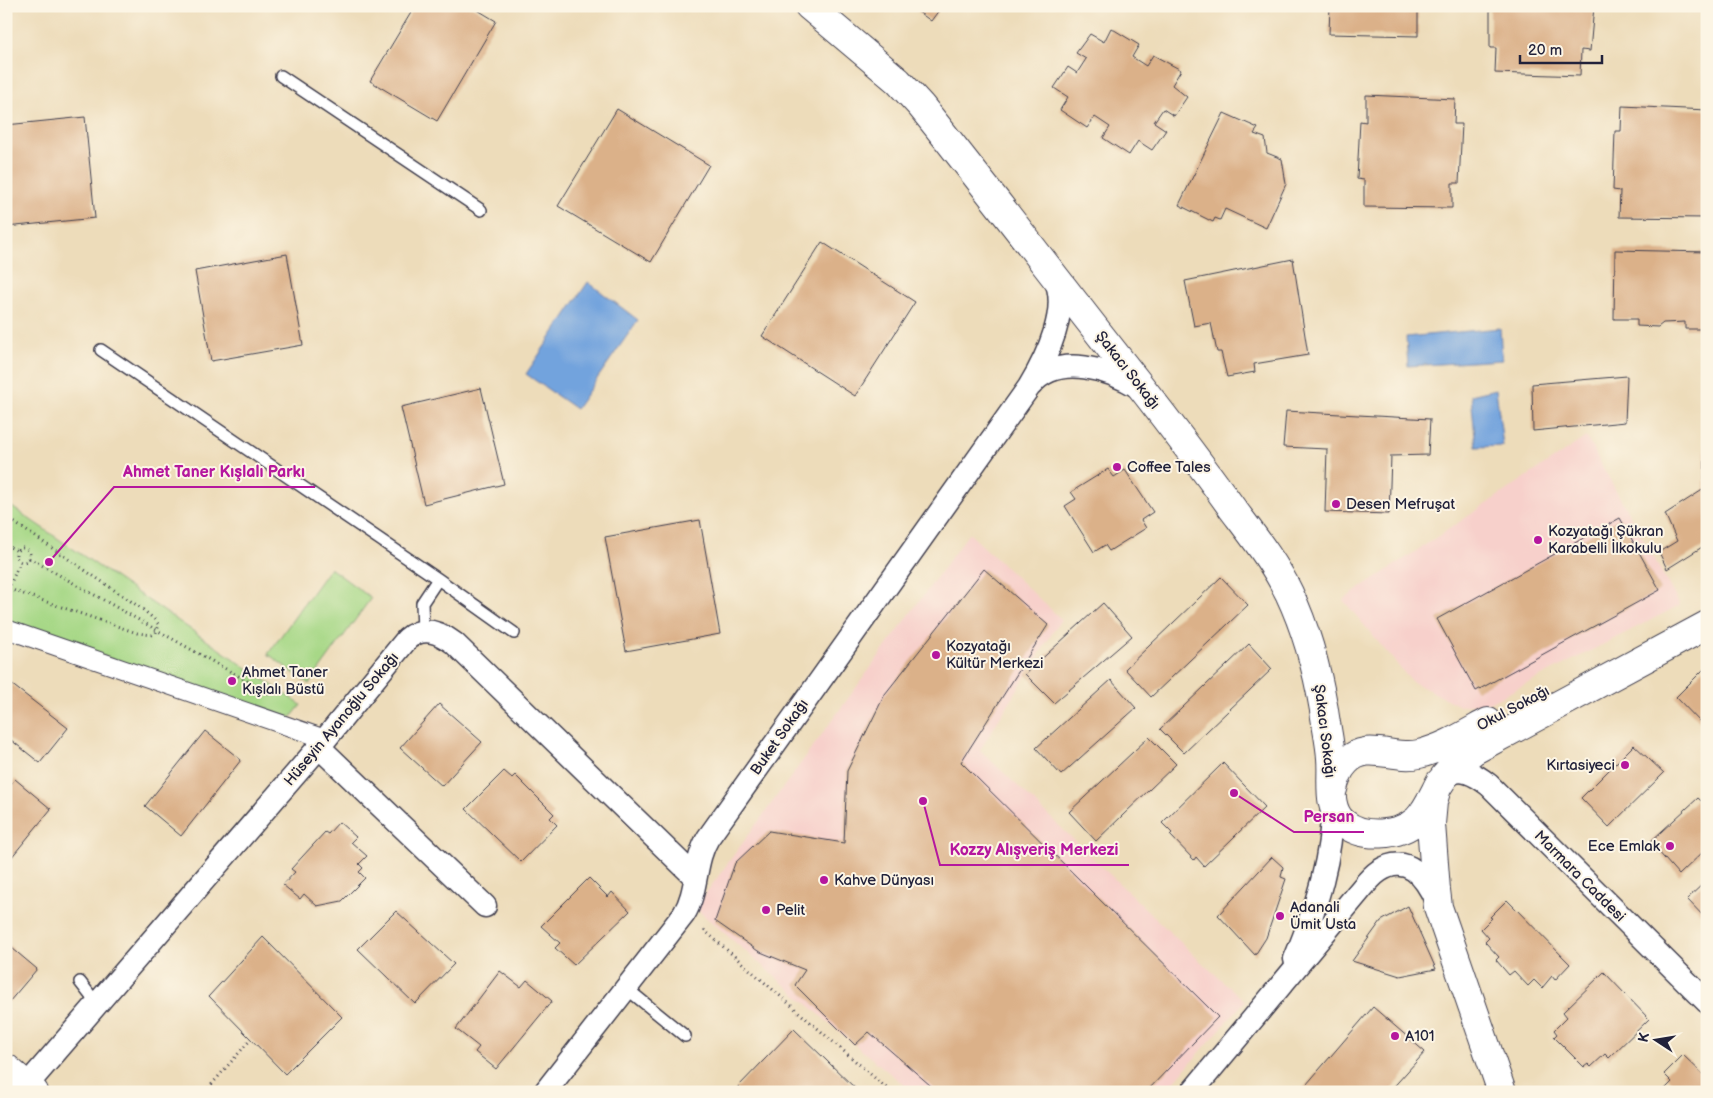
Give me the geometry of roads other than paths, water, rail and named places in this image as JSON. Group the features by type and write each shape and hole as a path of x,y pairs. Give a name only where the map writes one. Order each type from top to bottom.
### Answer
{"street":[{"name":"Şakacı Sokağı","path":"809,6 886,70 910,93 1176,430 1270,560 1298,612 1308,638 1319,681 1331,754 1332,796 1336,813 1346,825 1364,832 1381,833 1404,828 1417,819 1442,780"},
{"name":"Buket Sokağı","path":"1029,387 1049,350 1056,325 1059,294 1056,280 1050,271"},
{"name":"Buket Sokağı","path":"545,1092 684,914 691,897 701,852 708,838 1034,381 1048,372 1065,368 1083,367 1112,373 1144,391"},
{"name":"Okul Sokağı","path":"1332,796 1334,783 1340,769 1355,754 1368,750 1408,756 1440,747 1707,604"},
{"name":"Okul Sokağı","path":"1438,907 1431,824 1433,802 1442,780 1452,768 1473,751 1707,625"},
{"path":"6,630 322,743 485,906"},
{"path":"423,631 441,634 458,646 695,877"},
{"name":"Hüseyin Ayanoğlu Sokağı","path":"22,1084 97,1004 322,743 407,639 423,631"},
{"name":"Marmara Caddesi","path":"1442,780 1452,771 1462,771 1474,775 1488,785 1707,1002"},
{"path":"1278,988 1288,973 1297,953 1322,883 1332,827 1332,796"},
{"path":"1192,1092 1370,879 1382,869 1398,865 1407,866 1415,870 1429,886 1502,1092"}],"lane":[{"path":"281,76 481,210"},
{"path":"101,350 438,579 514,633"},
{"path":"423,631 422,603 438,579"},
{"path":"80,982 97,1004"},
{"path":"626,988 685,1036"}],"water":[{"path":"588,282 638,320 576,409 526,374"},
{"path":"1500,328 1502,360 1408,366 1406,337"},
{"path":"1496,389 1503,446 1476,447 1471,395"}],"place":[{"name":"Coffee Tales","path":"1117,467"},
{"name":"Desen Mefruşat","path":"1336,504"},
{"name":"Kozyatağı Şükran Karabelli İlkokulu","path":"1538,540"},
{"name":"Ahmet Taner Kışlalı Parkı","path":"49,562"},
{"name":"Kozyatağı Kültür Merkezi","path":"936,655"},
{"name":"Ahmet Taner Kışlalı Büstü","path":"232,681"},
{"name":"Kırtasiyeci","path":"1625,765"},
{"name":"Persan","path":"1234,793"},
{"name":"Kozzy Alışveriş Merkezi","path":"923,801"},
{"name":"Ece Emlak","path":"1670,846"},
{"name":"Kahve Dünyası","path":"824,880"},
{"name":"Pelit","path":"766,910"},
{"name":"Adanali Ümit Usta","path":"1280,916"},
{"name":"A101","path":"1395,1036"}]}
